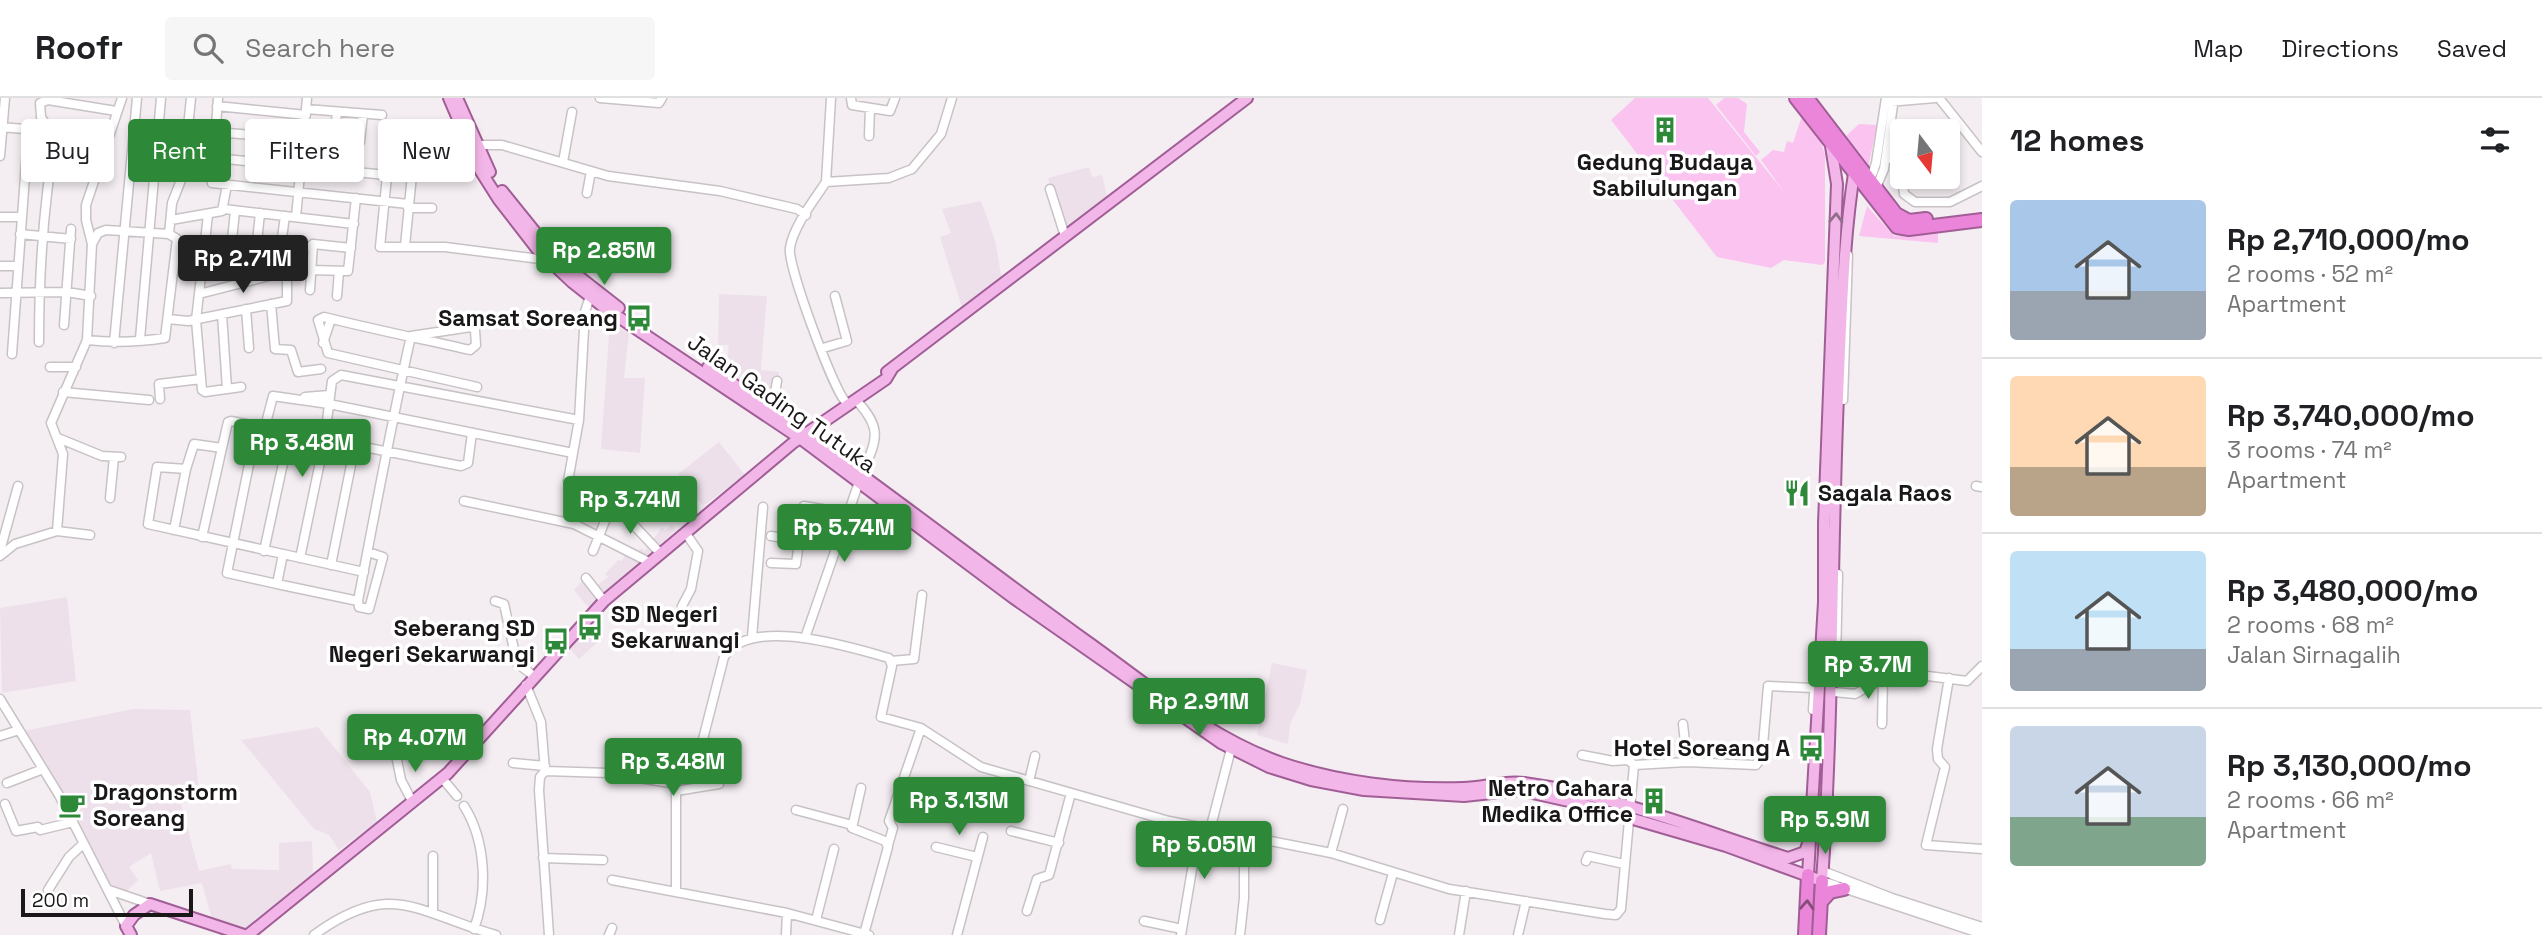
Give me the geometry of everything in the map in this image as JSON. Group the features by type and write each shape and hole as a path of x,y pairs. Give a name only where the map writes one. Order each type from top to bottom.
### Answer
{"highway":[{"path":"1796,98 1871,188 1900,228 1982,220"},
{"path":"1807,98 1853,166"},
{"path":"1871,188 1904,220 1982,213"},
{"path":"1805,935 1809,871"},
{"path":"1819,935 1822,876"},
{"path":"1821,902 1830,892 1844,889"}],"main road":[{"name":"Jalan Gading Tutuka","path":"449,98 460,119"},
{"name":"Jalan Gading Tutuka","path":"457,98 464,119"},
{"path":"128,931 134,915 150,904 215,931 246,935 442,778 604,601 797,435 886,379 892,369 1247,98"},
{"path":"1041,257 1061,245 1257,98"},
{"path":"1822,876 1835,627 1831,457 1837,184 1836,162 1829,140"},
{"name":"Jalan Gading Tutuka","path":"475,149 505,196 553,259 590,296 772,410 797,435"},
{"path":"1837,184 1853,166"},
{"path":"1809,871 1822,595 1853,166"},
{"path":"1849,223 1858,200 1871,188"},
{"name":"Jalan Gading Tutuka","path":"553,259 657,339 818,447 1231,749 1269,767 1311,780 1364,790 1464,796 1523,790 1628,812 1822,876"},
{"path":"797,435 818,424"},
{"path":"797,435 818,447 818,424"},
{"name":"Jalan Gading Tutuka","path":"1103,658 1224,737 1313,773 1365,782 1456,788 1519,782 1788,858 1805,852 1811,835"}],"street":[{"path":"0,156 5,98"},
{"path":"113,119 122,98"},
{"path":"114,342 137,98"},
{"path":"139,338 161,98"},
{"path":"189,119 191,98"},
{"path":"305,119 307,98"},
{"path":"600,98 659,103 662,98"},
{"path":"805,638 876,429 873,419 835,386 802,300 790,256 792,242 827,182 831,98"},
{"path":"851,98 852,105 891,111 895,98"},
{"path":"827,182 889,178 912,169 941,134 952,98"},
{"path":"1889,100 1937,98 1982,152"},
{"path":"42,119 40,109 43,100 116,111"},
{"path":"1871,188 1887,153 1889,100"},
{"path":"1871,188 1889,100"},
{"path":"218,102 306,112 337,111 383,115"},
{"path":"869,136 870,108"},
{"path":"336,119 337,111"},
{"path":"563,162 572,113"},
{"path":"362,119 363,114"},
{"path":"1,127 25,129 28,132 14,293 12,354"},
{"path":"475,146 502,145 626,180 720,191 797,209 806,215"},
{"path":"1887,153 1890,157"},
{"path":"364,169 387,170 378,245 383,248 405,246 468,249 553,259"},
{"path":"587,193 592,172"},
{"path":"40,342 39,292 49,182"},
{"path":"57,531 63,462 58,438 51,423 87,340 92,244 86,212 94,182"},
{"path":"169,234 179,182"},
{"path":"211,182 432,208"},
{"path":"296,217 300,182"},
{"path":"405,246 411,182"},
{"path":"224,209 227,185"},
{"path":"1903,189 1904,194 1914,202 1950,202 1982,186"},
{"path":"1050,189 1065,236"},
{"path":"312,270 349,270 356,198"},
{"path":"171,220 208,215 224,209 354,224"},
{"path":"230,259 235,211"},
{"path":"256,252 260,213"},
{"path":"208,215 196,320 201,379 204,392 242,387"},
{"path":"168,318 196,320 288,299 284,272 285,216"},
{"path":"0,217 21,217"},
{"path":"87,340 127,344 139,338 164,338 177,241 176,236 169,234 101,230 92,244"},
{"path":"20,234 71,234 64,325"},
{"path":"202,266 284,245 312,247 319,243 351,248"},
{"path":"568,268 577,244"},
{"path":"310,290 312,247"},
{"path":"1811,835 1808,822 1813,688 1822,595 1825,350 1830,262 1834,252"},
{"path":"1824,849 1829,835 1838,513 1850,265 1847,253"},
{"path":"0,266 17,266"},
{"path":"337,296 339,271"},
{"path":"199,294 284,272"},
{"path":"0,293 66,292 91,296"},
{"path":"568,481 579,420 580,357 585,312 590,296"},
{"path":"822,348 847,341 835,296"},
{"path":"271,304 275,349 291,350 296,371 321,369"},
{"path":"246,309 249,348"},
{"path":"222,314 227,389"},
{"path":"411,337 471,327 475,330 476,337 474,348 470,350 411,337 331,319 323,343 328,353 477,387"},
{"path":"368,552 383,557 371,608 359,607 358,601 411,337"},
{"path":"50,367 76,367"},
{"path":"300,558 326,438 332,381 341,374 579,420"},
{"path":"160,399 161,383 201,379"},
{"path":"772,410 777,381"},
{"path":"63,392 149,400"},
{"path":"358,601 265,581 259,586 228,578 233,544 261,426 273,396 329,400 394,418 573,453"},
{"path":"202,537 228,422 290,431 387,453 461,466 468,463 472,433"},
{"path":"264,551 290,431"},
{"path":"58,438 102,456 118,457 110,498"},
{"path":"174,530 186,469 194,444 222,448"},
{"path":"331,565 355,445"},
{"path":"186,469 157,467 147,523 364,572"},
{"path":"0,554 18,486"},
{"path":"464,500 574,524 649,562"},
{"path":"771,563 796,564 804,506 846,513"},
{"path":"752,637 763,507"},
{"path":"593,551 607,514 614,509 627,518 660,553"},
{"path":"0,554 15,544 57,531 90,535"},
{"path":"682,606 691,589 698,551 685,533"},
{"path":"771,536 798,540"},
{"path":"277,584 284,554"},
{"path":"586,578 604,601"},
{"path":"702,743 724,657 735,644 752,637 805,638 891,660 914,659 922,595"},
{"path":"495,601 505,604 517,663 530,681 541,722 545,769 539,782 550,935"},
{"path":"1917,673 1919,649"},
{"path":"891,660 881,717 921,728 973,764 1199,828 1331,853 1393,873 1466,891 1616,915 1621,909 1634,765"},
{"path":"1834,692 1855,694 1896,672 1970,680 1982,666"},
{"path":"1950,678 1937,750 1945,768 1938,806 1926,844 1982,849"},
{"path":"1882,724 1883,679"},
{"path":"1582,755 1628,760 1634,765 1687,762 1757,765 1762,757 1768,685 1813,688"},
{"path":"0,699 73,822 128,931"},
{"path":"1683,724 1687,762"},
{"path":"612,880 787,913 867,934 893,828 889,821 921,728"},
{"path":"0,737 19,730"},
{"path":"676,891 676,788 682,757 702,743 733,744"},
{"path":"1210,830 1231,749"},
{"path":"396,755 401,780 412,801"},
{"path":"1029,781 1035,756"},
{"path":"513,763 545,769 609,773 676,788 719,784"},
{"path":"7,783 43,769"},
{"path":"442,778 457,796"},
{"path":"861,788 852,825 854,830 885,841 888,845"},
{"path":"1027,911 1037,879 1049,875 1071,793"},
{"path":"5,804 16,831 38,827 40,830 73,822"},
{"path":"464,806 472,822 483,865 475,925"},
{"path":"1331,853 1343,809"},
{"path":"796,810 852,825"},
{"path":"1143,921 1182,932 1199,828"},
{"path":"1011,831 1059,843"},
{"path":"1240,935 1244,898 1244,836"},
{"path":"957,935 983,837"},
{"path":"48,890 69,857 83,844"},
{"path":"936,847 977,857"},
{"path":"816,920 834,849"},
{"path":"433,856 433,907"},
{"path":"1586,861 1588,856 1624,864"},
{"path":"543,858 603,860"},
{"path":"1380,920 1393,873"},
{"name":"Jalan Gading Tutuka","path":"1822,876 1844,889 1982,934"},
{"name":"Jalan Gading Tutuka","path":"1822,876 1982,927"},
{"path":"109,890 150,904"},
{"path":"1459,935 1466,891"},
{"path":"1541,903 1543,893"},
{"path":"1518,935 1527,901"},
{"path":"314,935 349,912 366,906 402,903 433,907 496,935"},
{"path":"786,935 787,913"}],"shaded area":[{"path":"1635,98 1708,98 1784,192 1761,160 1773,150 1784,152 1787,141 1793,143 1802,116 1820,139 1825,155 1825,262 1822,265 1784,260 1771,268 1717,257 1611,120"},
{"path":"1724,98 1738,98 1747,104 1744,132 1760,152 1756,156 1716,105"},
{"path":"1859,124 1877,125 1868,168 1845,137"},
{"path":"1089,167 1092,177 1102,175 1107,196 1063,230 1048,178"},
{"path":"981,201 995,240 1002,280 963,311 940,237 951,233 942,209"},
{"path":"1867,206 1894,236 1938,234 1938,243 1859,236"},
{"path":"719,294 767,296 761,370 779,372 779,410 725,372 729,345 718,345"},
{"path":"610,320 629,333 624,378 645,378 640,453 601,449"},
{"path":"719,442 745,475 703,506 678,474"},
{"path":"672,525 676,530 589,608 574,590 585,578 593,588 608,577 605,574 618,560 622,561 626,552 634,555 642,548 645,551 662,527 665,530"},
{"path":"67,597 76,681 2,693 0,608"},
{"path":"595,621 600,640 579,659 569,648"},
{"path":"1272,663 1307,670 1300,704 1290,724 1288,744 1257,735"},
{"path":"133,709 190,710 200,799 181,804 199,871 231,864 232,869 279,870 279,843 312,841 313,875 246,930 212,920 202,883 160,891 151,853 129,867 138,880 126,892 107,882 24,731"},
{"path":"318,727 370,792 377,822 339,850 329,835 314,829 241,740"}],"place":[{"name":"Gedung Budaya Sabilulungan","path":"1665,130"},
{"name":"Samsat Soreang","path":"639,318"},
{"name":"Sagala Raos","path":"1797,493"},
{"name":"SD Negeri Sekarwangi","path":"590,627"},
{"name":"Seberang SD Negeri Sekarwangi","path":"556,641"},
{"name":"Hotel Soreang A","path":"1811,748"},
{"name":"Netro Cahara Medika Office","path":"1654,801"},
{"name":"Dragonstorm Soreang","path":"72,805"}]}
